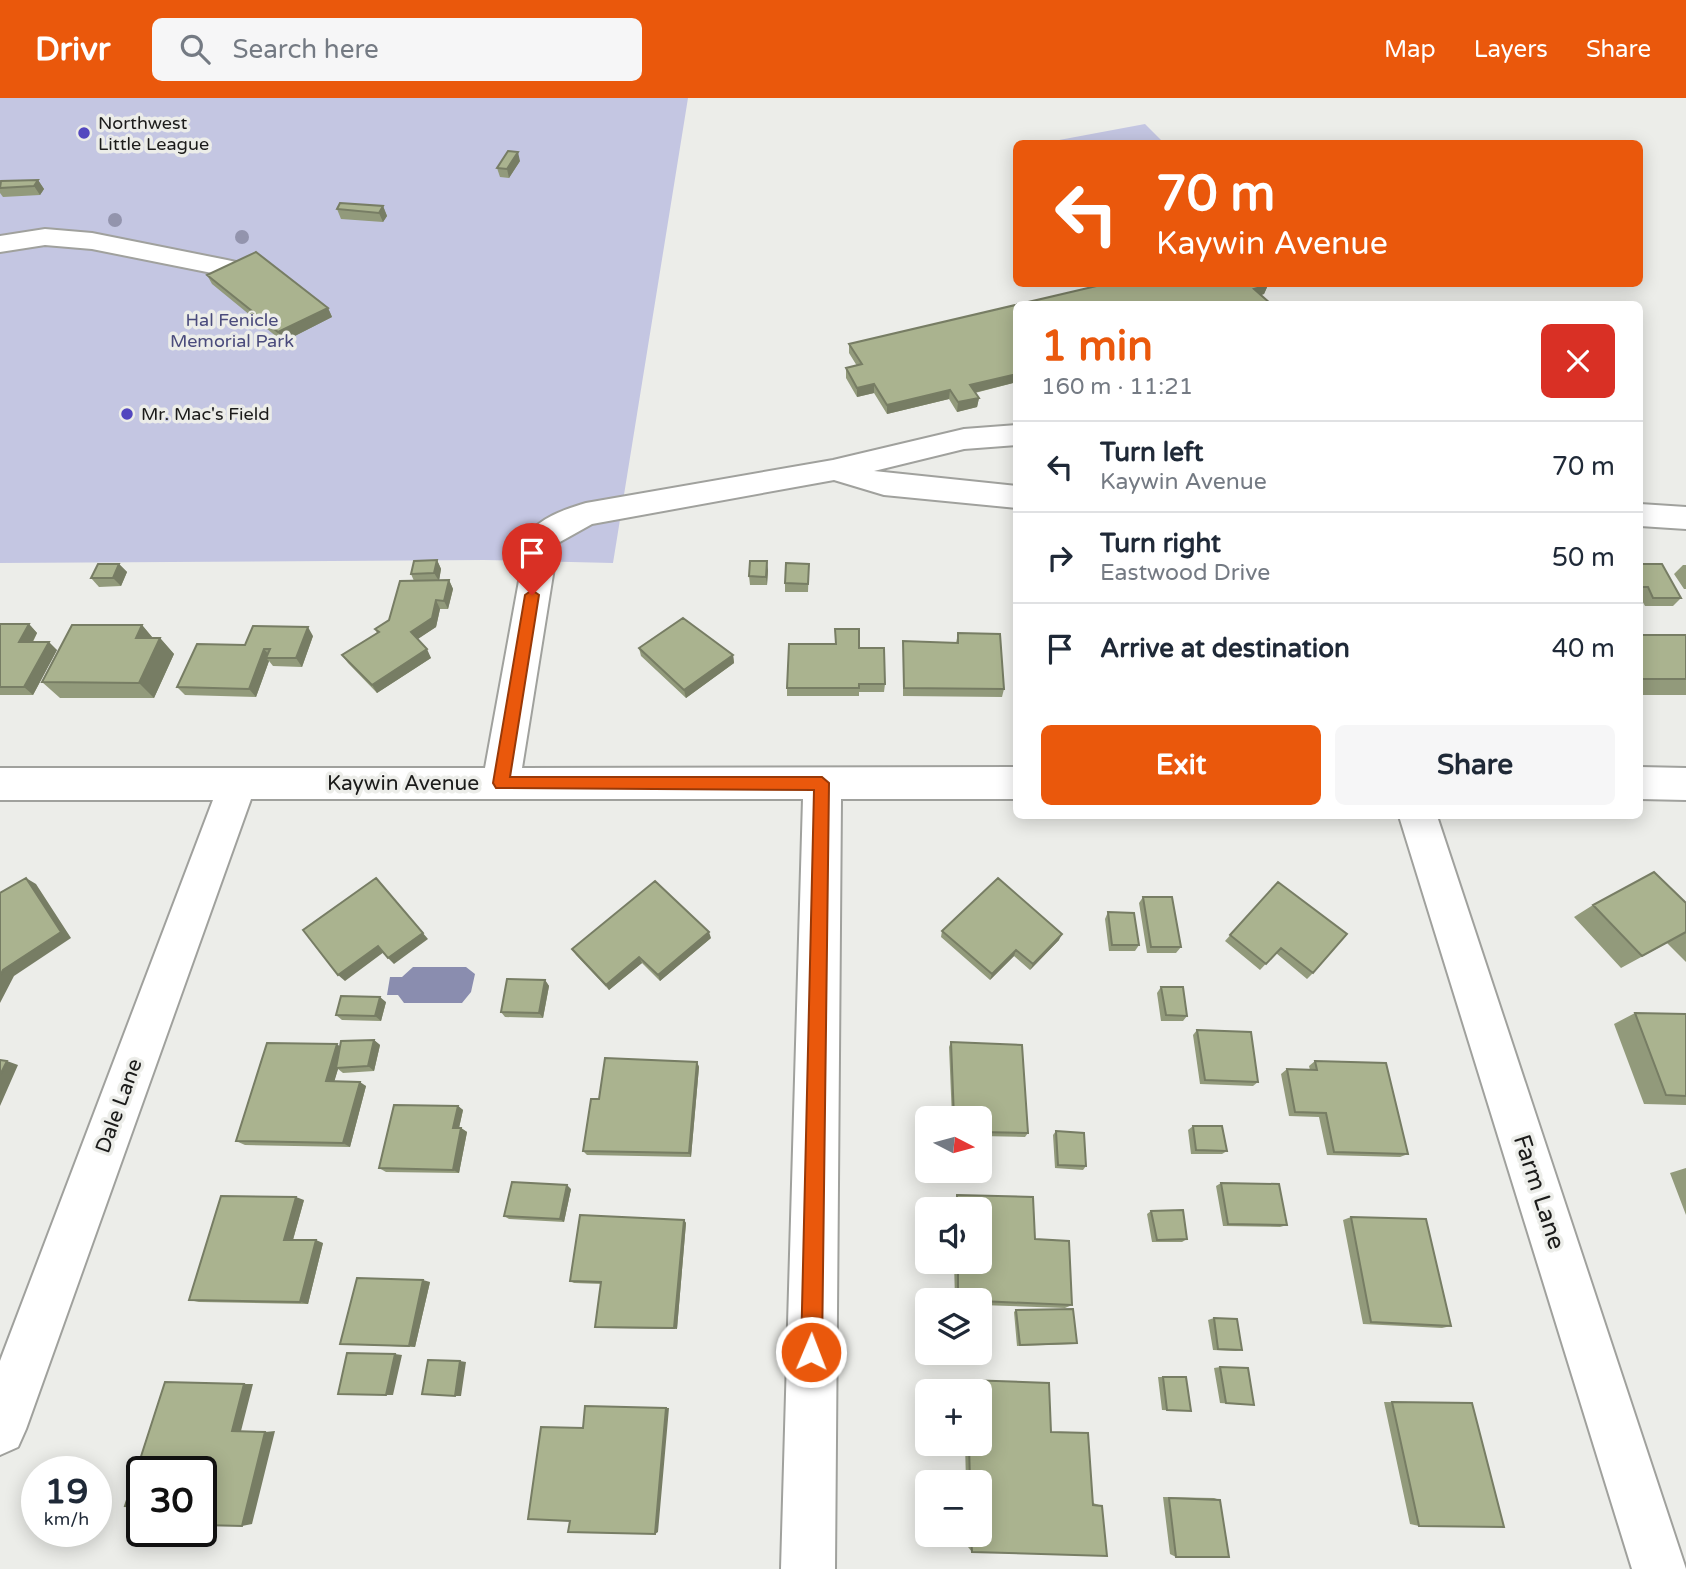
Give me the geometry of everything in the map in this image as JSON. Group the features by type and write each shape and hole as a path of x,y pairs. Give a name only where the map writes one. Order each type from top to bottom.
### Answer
{"street":[{"path":"0,244 45,237 92,241 227,268"},
{"path":"501,783 543,537 586,514 833,470 964,439 1013,435"},
{"path":"833,470 884,484 1013,497"},
{"path":"1643,515 1686,518"},
{"name":"Dale Lane","path":"0,1429 238,783"},
{"path":"808,1569 822,783"},
{"name":"Kaywin Avenue","path":"0,784 1013,783"},
{"path":"1643,783 1686,784"},
{"name":"Farm Lane","path":"1419,819 1659,1569"}],"green space":[{"name":"Hal Fenicle Memorial Park","path":"0,98 688,98 613,563 484,560 0,563"},
{"path":"1145,124 1161,140 1059,140"}],"shaded area":[{"path":"413,967 466,967 475,974 471,992 462,1003 404,1003 398,995 387,995 390,977 402,977"}],"building":[{"path":"508,151 518,152 507,169 497,168"},
{"path":"38,180 34,186 0,188 1,181"},
{"path":"340,203 383,206 379,213 337,209"},
{"path":"256,252 328,308 278,332 207,275"},
{"path":"1092,287 1261,287 1254,289 1268,301 1033,301"},
{"path":"1013,306 1013,375 970,385 979,398 958,402 950,390 887,405 874,384 857,388 846,368 862,364 849,344"},
{"path":"437,560 434,573 411,574 414,561"},
{"path":"750,561 767,561 766,577 749,576"},
{"path":"786,563 809,564 808,584 785,583"},
{"path":"98,564 119,564 113,578 91,578"},
{"path":"1643,564 1662,564 1681,598 1653,598 1648,587 1643,587"},
{"path":"449,580 444,601 436,600 432,618 411,632 427,649 372,685 342,655 379,632 375,629 389,620 400,581"},
{"path":"683,618 733,655 684,690 639,648"},
{"path":"0,624 29,624 19,642 49,642 24,687 0,687"},
{"path":"72,625 142,625 136,638 160,638 139,683 42,682"},
{"path":"253,626 308,627 296,658 266,658 270,649 264,649 249,689 177,687 197,644 245,645"},
{"path":"835,629 859,629 859,648 884,648 885,684 859,684 859,688 787,688 789,644 836,644"},
{"path":"958,633 1000,634 1004,689 904,688 903,641 958,643"},
{"path":"1643,635 1686,635 1686,679 1643,679"},
{"path":"1654,872 1686,903 1686,932 1642,956 1593,905"},
{"path":"26,878 61,932 3,970 0,976 0,893"},
{"path":"376,878 423,933 388,958 378,946 338,975 303,930"},
{"path":"998,878 1062,934 1033,964 1016,950 992,974 942,931"},
{"path":"655,881 709,932 658,975 639,957 606,985 572,949"},
{"path":"1278,882 1347,934 1313,973 1281,948 1266,964 1230,935"},
{"path":"1143,897 1172,897 1181,947 1151,947"},
{"path":"1108,912 1134,913 1139,945 1112,945"},
{"path":"507,979 545,980 539,1013 501,1012"},
{"path":"1161,987 1183,987 1187,1016 1166,1015"},
{"path":"341,996 380,997 375,1016 336,1015"},
{"path":"1635,1013 1686,1014 1686,1096 1666,1095"},
{"path":"1197,1030 1251,1032 1258,1082 1205,1080"},
{"path":"374,1040 368,1066 336,1068 341,1041"},
{"path":"951,1042 1022,1045 1028,1133 992,1132 992,1106 954,1106"},
{"path":"267,1043 337,1044 326,1081 360,1082 343,1143 236,1141"},
{"path":"605,1058 697,1062 689,1153 583,1151 591,1099 599,1099"},
{"path":"0,1060 7,1061 0,1075"},
{"path":"1315,1061 1386,1063 1408,1154 1334,1152 1326,1113 1295,1112 1287,1069 1317,1070"},
{"path":"394,1105 458,1106 453,1128 461,1128 453,1170 379,1168"},
{"path":"1193,1126 1222,1126 1227,1151 1196,1150"},
{"path":"1056,1131 1084,1133 1086,1166 1058,1165"},
{"path":"512,1182 567,1185 560,1219 504,1216"},
{"path":"1221,1183 1279,1184 1287,1225 1228,1224"},
{"path":"957,1195 1033,1197 1035,1239 1069,1241 1072,1305 992,1302 992,1288 958,1288 958,1274 992,1274 992,1197"},
{"path":"221,1196 296,1197 284,1240 316,1240 300,1302 189,1300"},
{"path":"1183,1210 1187,1239 1157,1240 1151,1211"},
{"path":"580,1215 684,1220 674,1328 595,1327 601,1282 570,1281"},
{"path":"1351,1217 1426,1219 1451,1326 1371,1322"},
{"path":"357,1278 423,1280 409,1346 340,1344"},
{"path":"1073,1309 1077,1343 1020,1345 1016,1310"},
{"path":"1214,1318 1237,1319 1242,1350 1218,1349"},
{"path":"347,1353 395,1354 386,1395 338,1394"},
{"path":"428,1360 460,1361 455,1396 422,1394"},
{"path":"1220,1367 1248,1368 1254,1405 1226,1403"},
{"path":"1163,1377 1186,1377 1191,1411 1167,1410"},
{"path":"992,1381 1049,1383 1051,1432 1088,1433 1093,1505 1102,1506 1107,1556 972,1552 972,1547 992,1547 992,1470 970,1470 969,1456 992,1456"},
{"path":"165,1382 244,1384 232,1431 265,1432 242,1526 217,1525 217,1456 141,1456"},
{"path":"1392,1402 1472,1403 1504,1527 1419,1526"},
{"path":"585,1406 666,1408 655,1534 568,1532 570,1521 528,1519 541,1427 583,1428"},
{"path":"1169,1498 1220,1500 1229,1557 1176,1557"}],"place":[{"name":"Northwest Little League","path":"84,133"},
{"name":"Mr. Mac's Field","path":"127,414"}],"route":[{"path":"532,595 501,783 822,783 811,1352"}]}
